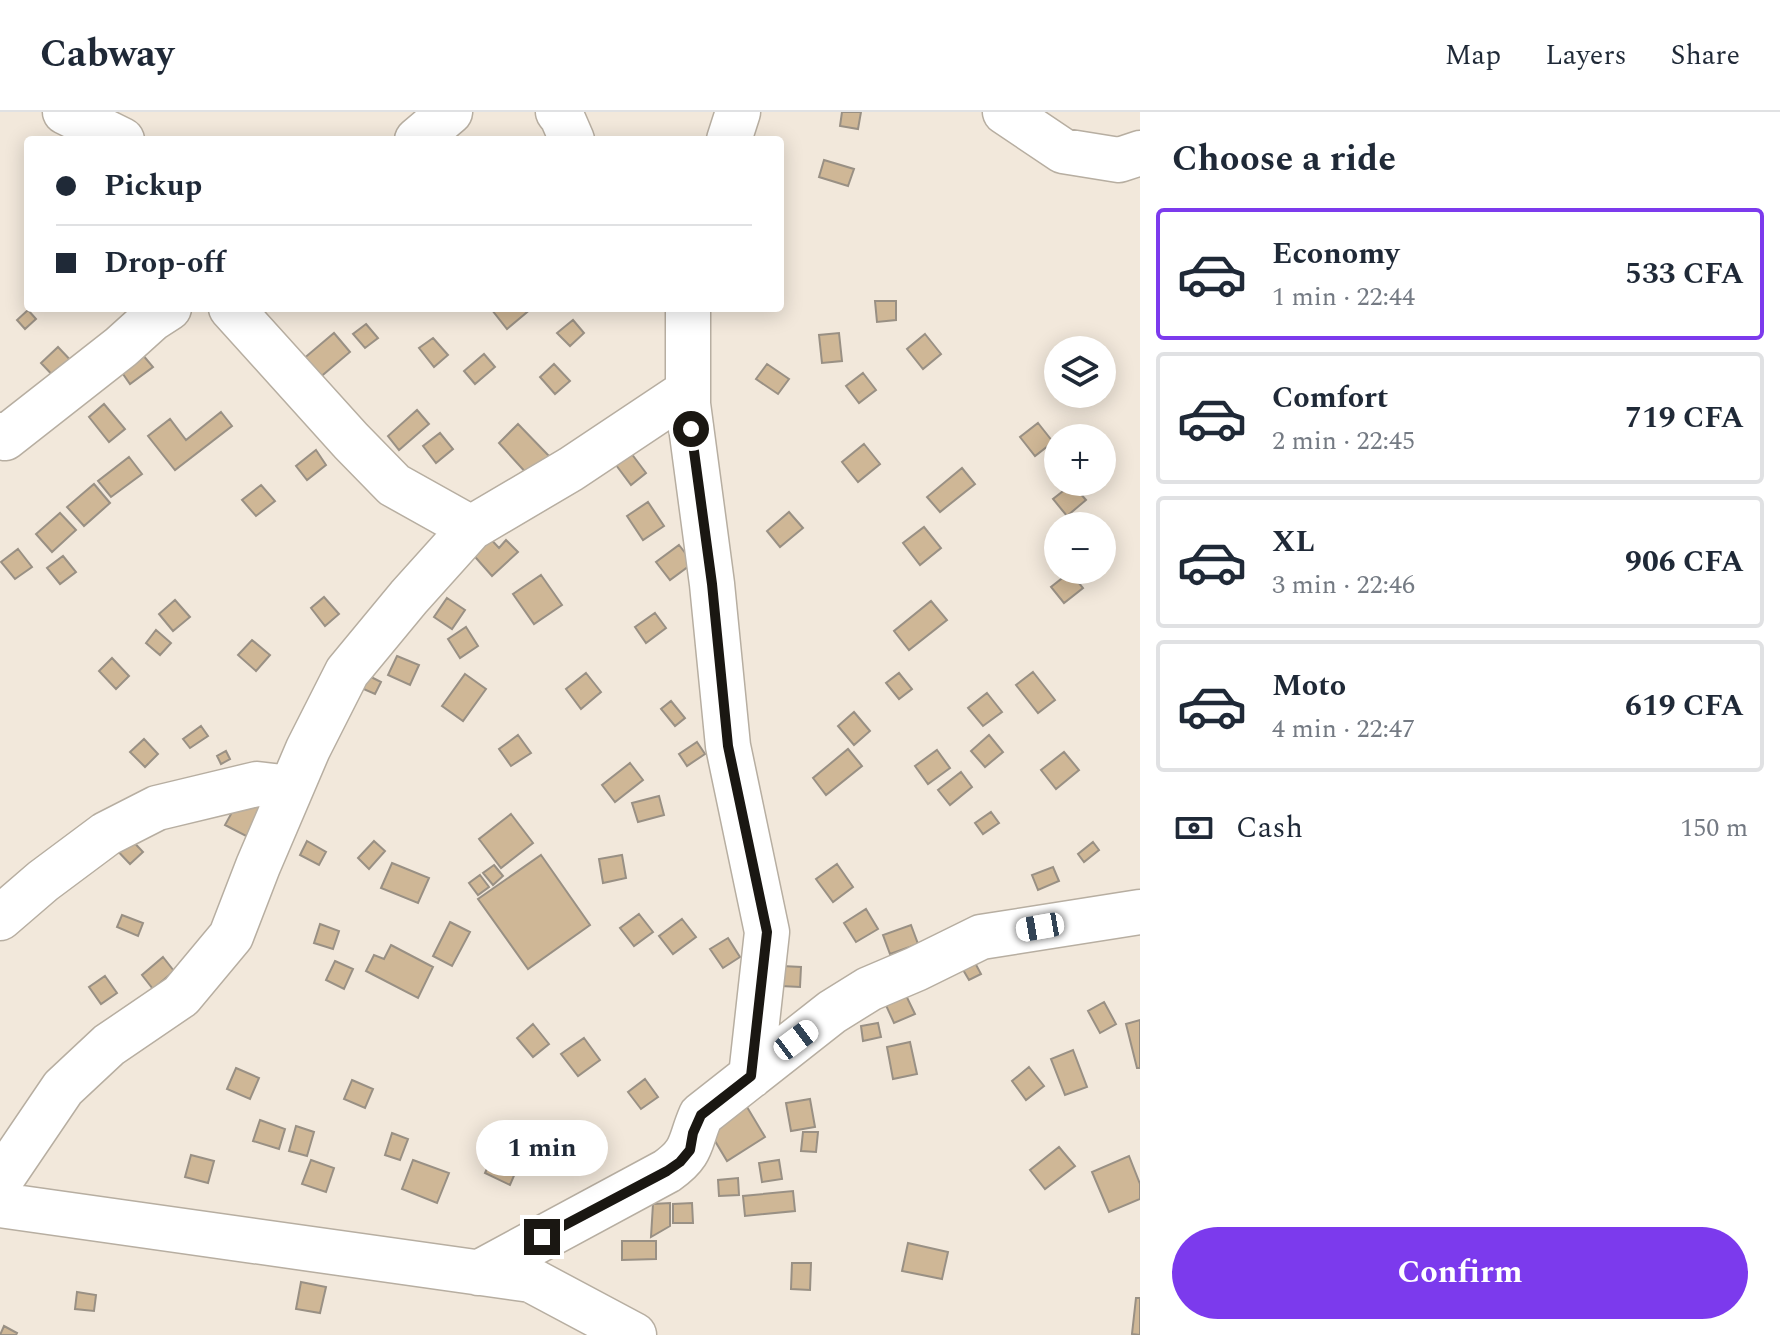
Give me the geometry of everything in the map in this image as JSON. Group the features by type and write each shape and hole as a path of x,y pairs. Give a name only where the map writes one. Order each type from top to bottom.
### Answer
{"street":[{"path":"65,112 114,136"},
{"path":"422,136 450,112"},
{"path":"558,112 570,136"},
{"path":"730,136 738,112"},
{"path":"1005,112 1063,151 1119,160 1140,153"},
{"path":"0,435 5,438 163,312"},
{"path":"235,312 394,485 471,528"},
{"path":"682,316 688,404 712,584 728,746 767,932 751,1076"},
{"path":"0,1181 63,1088 109,1045 181,996 231,936 308,749 347,672 409,597 471,528 571,469 688,391"},
{"path":"0,918 106,834 157,808 257,784 291,788"},
{"path":"478,1273 680,1162 690,1150 701,1115 832,1012 869,989 981,937 1140,912"},
{"path":"0,1205 531,1280 634,1335"}],"building":[{"path":"842,112 861,112 858,129 840,126"},
{"path":"824,160 854,169 848,186 819,177"},
{"path":"875,301 896,301 896,320 877,322"},
{"path":"26,312 36,319 25,329 17,320"},
{"path":"494,312 527,312 507,329"},
{"path":"573,320 584,333 570,346 557,333"},
{"path":"366,324 378,338 365,348 353,334"},
{"path":"334,333 350,352 318,379 302,360"},
{"path":"839,333 842,361 822,363 819,335"},
{"path":"925,334 941,354 923,369 907,349"},
{"path":"433,338 448,355 434,367 419,348"},
{"path":"58,347 76,366 59,382 41,363"},
{"path":"137,348 153,367 130,384 116,364"},
{"path":"484,354 495,367 475,384 464,371"},
{"path":"554,364 570,381 555,394 540,377"},
{"path":"767,364 789,379 778,394 756,379"},
{"path":"863,373 876,390 859,403 846,386"},
{"path":"104,404 125,429 109,442 89,417"},
{"path":"417,410 429,424 399,450 388,436"},
{"path":"221,412 232,426 175,470 148,436 170,419 186,440"},
{"path":"1038,423 1044,431 1044,449 1035,456 1020,437"},
{"path":"518,424 549,456 529,476 499,443"},
{"path":"440,433 453,449 436,463 423,446"},
{"path":"864,444 880,464 858,482 842,462"},
{"path":"316,450 326,465 307,480 296,466"},
{"path":"631,453 646,473 631,485 616,465"},
{"path":"129,457 142,474 111,497 98,481"},
{"path":"962,468 975,484 940,512 927,497"},
{"path":"94,484 110,503 84,526 67,507"},
{"path":"261,485 275,501 256,516 242,500"},
{"path":"1057,496 1082,496 1086,500 1072,512 1064,512 1053,499"},
{"path":"648,502 664,526 643,540 627,516"},
{"path":"789,512 803,528 780,547 767,531"},
{"path":"60,513 76,530 52,552 36,534"},
{"path":"924,527 941,548 920,565 903,543"},
{"path":"486,534 499,548 506,540 518,552 492,576 469,550"},
{"path":"679,545 693,563 670,580 656,562"},
{"path":"18,549 32,567 15,579 1,562"},
{"path":"63,556 76,572 60,584 47,568"},
{"path":"541,575 562,605 534,624 513,594"},
{"path":"1055,584 1080,584 1083,588 1064,603 1051,587"},
{"path":"324,597 339,614 325,626 311,608"},
{"path":"447,598 465,610 452,629 434,617"},
{"path":"175,600 190,617 173,631 159,614"},
{"path":"931,601 947,620 909,650 894,631"},
{"path":"655,613 666,628 646,643 635,627"},
{"path":"466,627 478,646 460,658 448,639"},
{"path":"156,630 171,643 160,655 146,643"},
{"path":"252,640 270,655 256,671 238,655"},
{"path":"397,656 419,665 410,685 388,675"},
{"path":"112,658 129,676 116,689 99,671"},
{"path":"1033,672 1055,700 1038,713 1016,685"},
{"path":"586,673 601,692 581,709 566,689"},
{"path":"899,673 912,689 899,699 886,683"},
{"path":"365,674 381,682 375,694 359,687"},
{"path":"465,674 486,689 463,721 442,706"},
{"path":"987,693 1002,712 983,726 968,708"},
{"path":"671,701 685,718 675,726 661,709"},
{"path":"854,712 870,731 854,745 838,726"},
{"path":"201,726 208,736 190,748 183,739"},
{"path":"518,735 531,753 511,766 499,749"},
{"path":"989,735 1003,752 985,767 971,751"},
{"path":"144,739 158,754 145,767 130,752"},
{"path":"697,742 705,754 687,766 679,754"},
{"path":"848,749 862,766 826,795 813,778"},
{"path":"937,750 950,768 928,784 915,766"},
{"path":"226,751 230,759 221,764 217,756"},
{"path":"1064,752 1079,770 1056,789 1041,770"},
{"path":"630,763 643,780 615,802 602,785"},
{"path":"961,772 972,787 950,805 938,790"},
{"path":"242,794 265,807 248,837 225,825"},
{"path":"659,796 664,815 638,822 632,803"},
{"path":"991,812 999,823 983,834 975,823"},
{"path":"511,814 533,843 501,868 479,839"},
{"path":"125,833 143,852 130,864 112,845"},
{"path":"307,841 326,852 319,865 300,855"},
{"path":"374,841 385,851 369,869 358,858"},
{"path":"1093,842 1099,850 1084,862 1078,854"},
{"path":"541,855 590,925 528,969 478,899"},
{"path":"622,855 626,878 603,883 599,859"},
{"path":"392,863 429,878 418,903 381,888"},
{"path":"837,864 853,887 833,902 816,879"},
{"path":"494,865 503,876 493,885 483,873"},
{"path":"1053,867 1059,881 1038,890 1032,875"},
{"path":"480,875 489,887 478,895 469,883"},
{"path":"866,909 878,929 856,942 844,923"},
{"path":"639,914 653,932 634,946 620,928"},
{"path":"122,915 143,923 138,936 117,927"},
{"path":"682,919 696,937 673,954 659,936"},
{"path":"450,922 470,932 452,966 433,956"},
{"path":"320,924 339,931 333,949 314,943"},
{"path":"911,925 918,944 890,954 883,935"},
{"path":"728,938 740,957 723,968 710,949"},
{"path":"391,945 433,967 418,998 366,971 374,955 384,959"},
{"path":"163,957 174,971 153,989 142,975"},
{"path":"335,961 353,969 344,989 326,980"},
{"path":"974,961 981,974 969,980 962,968"},
{"path":"782,966 801,967 800,987 781,986"},
{"path":"105,976 117,993 101,1004 89,987"},
{"path":"900,983 915,1014 894,1023 880,992"},
{"path":"1104,1002 1116,1024 1100,1033 1088,1011"},
{"path":"1140,1020 1140,1068 1137,1068 1126,1024"},
{"path":"878,1023 881,1037 863,1041 861,1026"},
{"path":"533,1024 549,1044 533,1057 517,1038"},
{"path":"584,1038 600,1060 578,1076 561,1054"},
{"path":"910,1042 917,1074 893,1079 887,1047"},
{"path":"1073,1050 1087,1087 1065,1095 1051,1059"},
{"path":"1029,1067 1044,1086 1026,1100 1012,1081"},
{"path":"236,1068 259,1078 250,1099 227,1089"},
{"path":"645,1079 658,1097 641,1109 628,1092"},
{"path":"352,1080 373,1089 365,1108 344,1099"},
{"path":"810,1099 815,1127 791,1131 786,1103"},
{"path":"744,1102 765,1137 727,1161 706,1126"},
{"path":"260,1120 285,1129 279,1149 253,1141"},
{"path":"296,1126 314,1132 307,1156 289,1151"},
{"path":"803,1132 818,1132 816,1152 801,1151"},
{"path":"392,1133 408,1139 400,1160 385,1155"},
{"path":"1059,1147 1075,1166 1045,1189 1030,1170"},
{"path":"494,1153 519,1164 510,1185 485,1173"},
{"path":"191,1155 214,1161 208,1183 185,1177"},
{"path":"1129,1156 1140,1184 1140,1199 1109,1212 1092,1172"},
{"path":"311,1160 334,1168 326,1192 302,1184"},
{"path":"413,1160 449,1173 437,1203 402,1189"},
{"path":"779,1160 782,1179 762,1182 759,1163"},
{"path":"738,1178 739,1195 719,1196 718,1180"},
{"path":"793,1191 795,1211 745,1216 743,1196"},
{"path":"670,1203 670,1226 651,1237 653,1204"},
{"path":"692,1203 693,1223 673,1223 673,1204"},
{"path":"622,1241 656,1241 656,1259 622,1260"},
{"path":"908,1243 948,1252 942,1279 902,1271"},
{"path":"792,1263 811,1263 810,1290 791,1289"},
{"path":"301,1282 326,1287 320,1313 296,1309"},
{"path":"77,1292 96,1295 94,1311 75,1309"},
{"path":"1136,1298 1140,1298 1140,1335 1132,1334"},
{"path":"4,1326 17,1333 16,1335 0,1335"}],"route":[{"path":"542,1237 680,1162 690,1150 701,1115 751,1076 767,932 728,746 712,584 691,429"}]}
